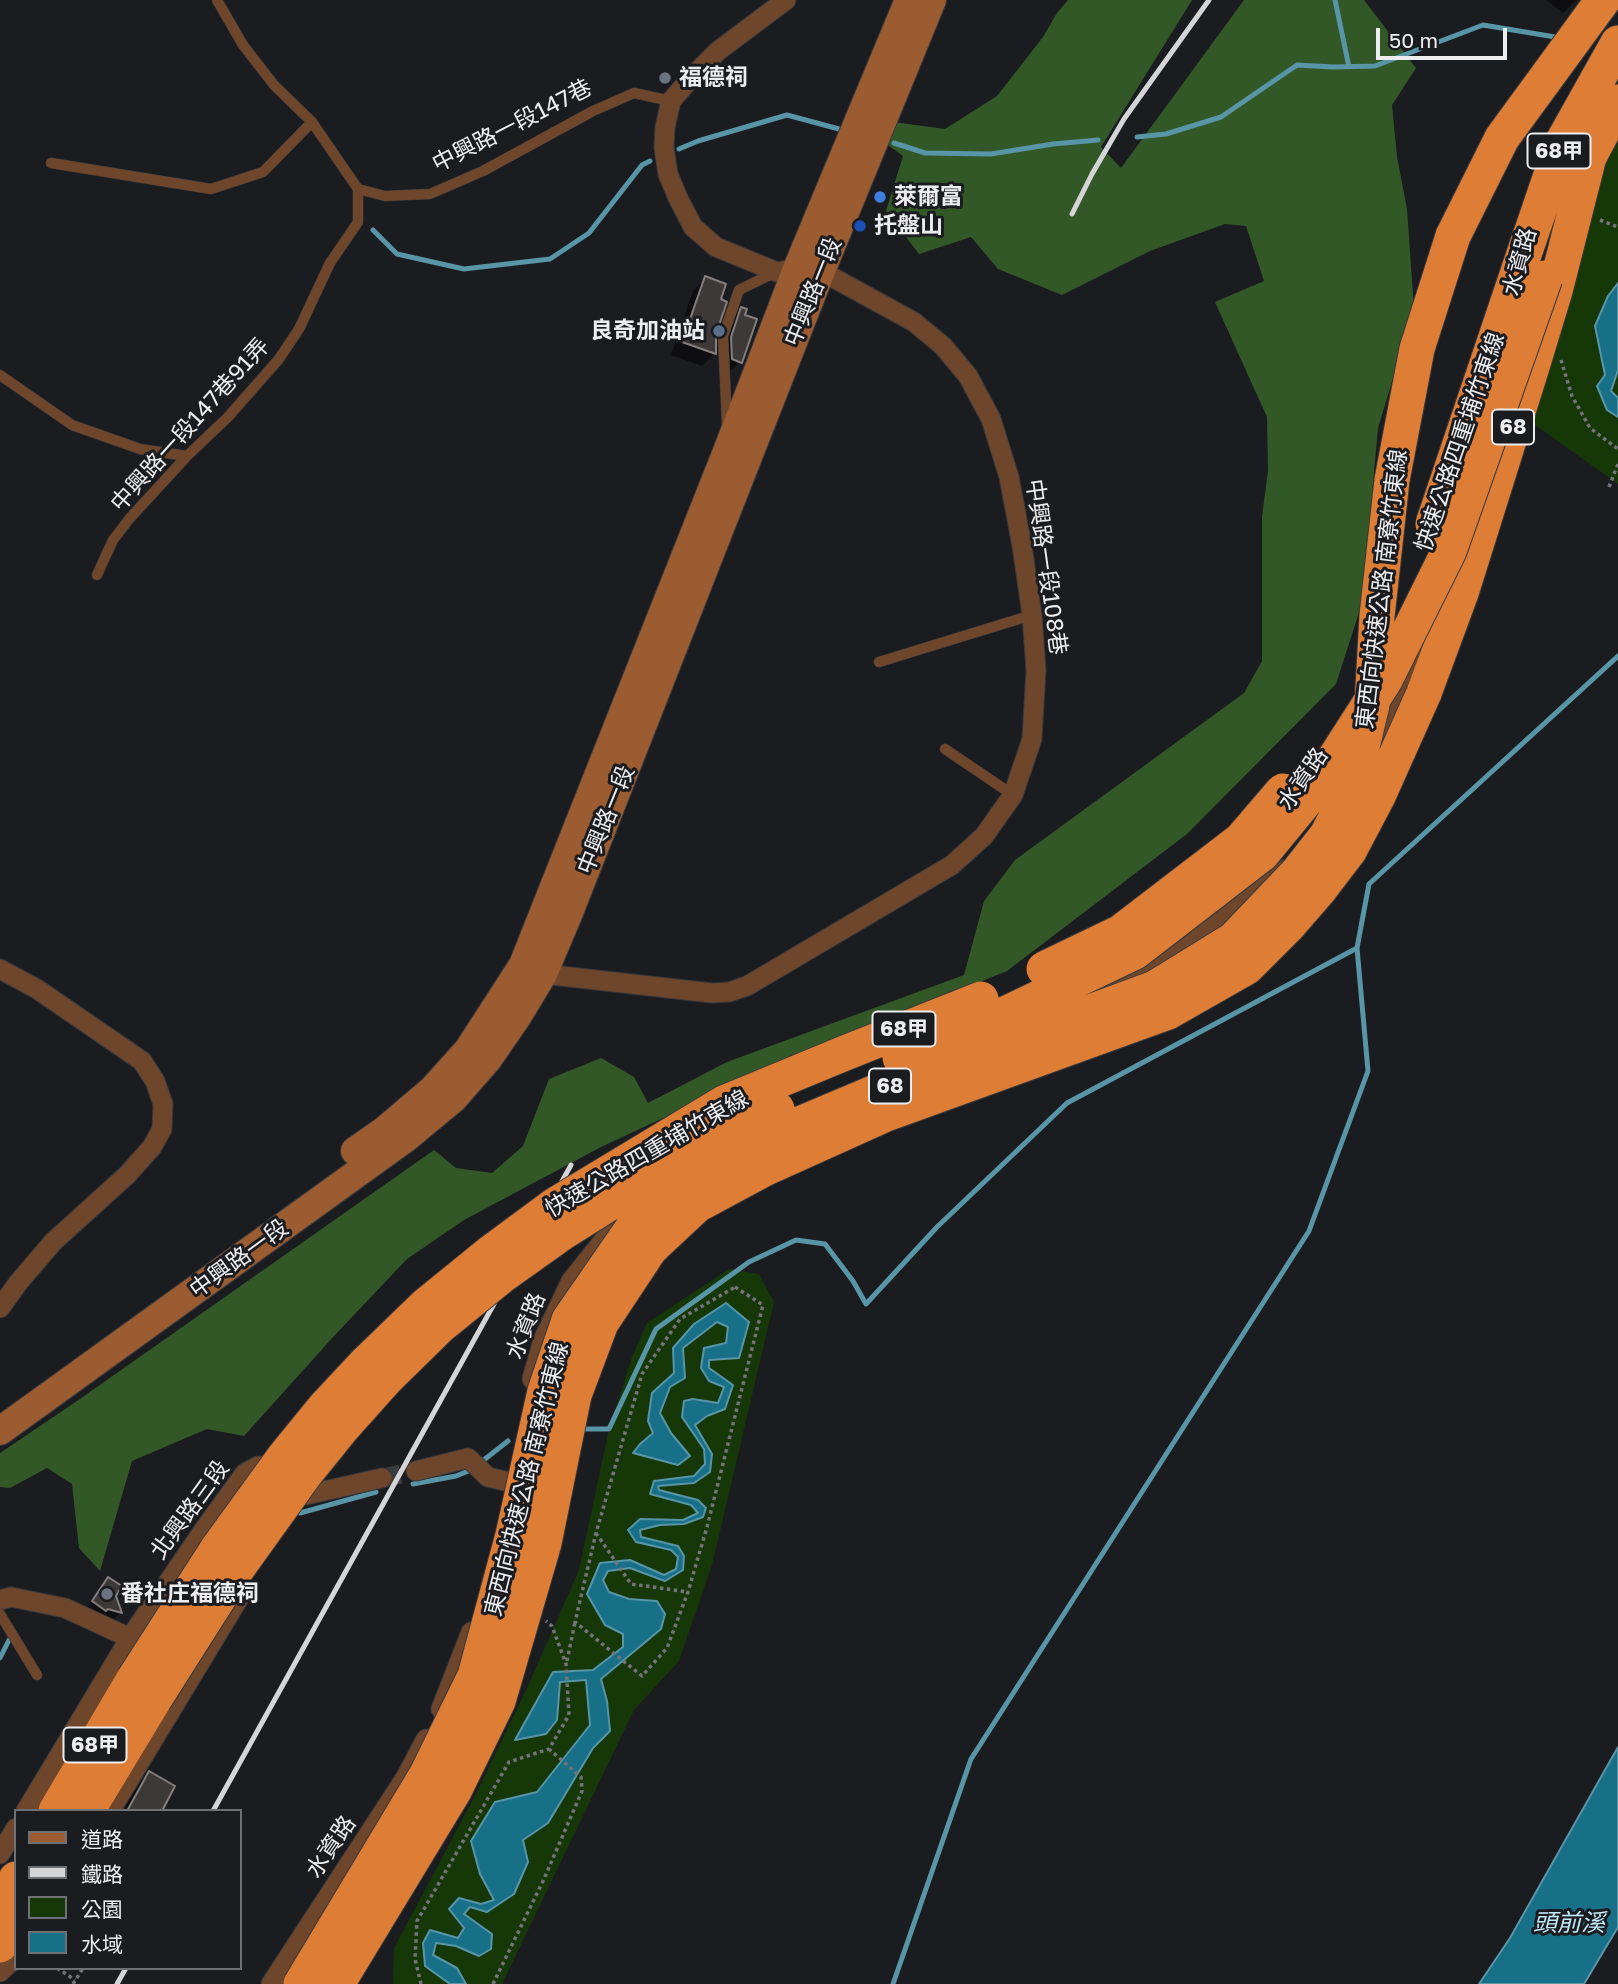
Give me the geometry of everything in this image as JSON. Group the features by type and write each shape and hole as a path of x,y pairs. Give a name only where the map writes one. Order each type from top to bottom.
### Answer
{"highway":[{"name":"東西向快速公路 南寮竹東線","path":"301,1984 427,1774 475,1676 513,1535 544,1391 569,1320 632,1229 684,1182 752,1144 880,1090 1154,988 1233,940 1298,872 1327,835 1353,785 1372,705 1377,615 1392,480 1417,349 1453,236 1502,138 1603,0"},
{"name":"68甲","path":"1532,273 1562,143 1618,43"},
{"name":"東西向快速公路 南寮竹東線","path":"337,1984 454,1791 498,1700 544,1543 574,1395 601,1323 650,1250 697,1205 764,1169 886,1114 1168,1012 1217,985 1247,967 1287,927 1349,852 1378,796 1424,693 1461,593 1555,291 1588,157 1618,102"},
{"name":"68甲","path":"1532,273 1588,157"},
{"name":"快速公路四重埔竹東線","path":"57,1809 305,1474 343,1427 386,1379 439,1327 503,1275 562,1233 732,1127 1005,1014 1135,952 1262,854 1313,792 1385,680 1449,551 1532,273"},
{"name":"快速公路四重埔竹東線","path":"88,1809 144,1690"},
{"path":"0,1907 14,1882"},
{"path":"0,1945 14,1928"}],"main road":[{"name":"中興路一段","path":"0,1407 385,1130 432,1090 468,1050 523,965 798,270 908,0"},
{"name":"中興路一段","path":"0,1431 415,1130 453,1099 488,1059 543,974 617,793 798,270 932,0"}],"street":[{"path":"786,0 718,51 671,101 665,127 664,148 668,174 693,227 716,247 798,270"},
{"name":"水資路","path":"271,1984 406,1777 444,1704 482,1597 526,1400 543,1340 570,1281 621,1218 664,1182 740,1139 874,1080 1063,1005 1143,970 1181,947 1255,887 1339,841 1367,789 1414,663 1445,601 1473,529 1487,487 1562,200 1588,135 1618,76"},
{"name":"中興路一段108巷","path":"543,974 712,993 729,992 747,986 951,864 984,836 1013,795 1032,739 1036,670 1032,615 1022,546 1009,477 991,419 968,376 943,346 914,322 798,270"},
{"name":"水資路","path":"1255,887 1309,816 1340,767 1414,663"},
{"path":"0,969 37,989 142,1061 155,1081 163,1104 163,1129 152,1147 127,1175 53,1242 0,1308"},
{"name":"水資路","path":"316,1914 403,1847 433,1799 466,1737 488,1687 517,1592 542,1490 561,1394 586,1320 643,1239 682,1205 752,1165 1063,1005"},
{"path":"416,1471 468,1458 488,1477 542,1490"},
{"name":"北興路三段","path":"27,1809 130,1638 245,1473 258,1466 265,1466 292,1485 297,1496"},
{"path":"111,1809 295,1508 297,1496 382,1478"},
{"path":"0,1600 11,1597 65,1608 130,1638"},
{"path":"0,1854 14,1831"},
{"path":"0,1972 14,1959"}],"lane":[{"path":"218,0 243,44 274,85 312,122 358,189"},
{"name":"中興路一段147巷","path":"358,189 385,196 430,194 634,93 671,101"},
{"path":"51,163 211,189 263,172 312,122"},
{"name":"中興路一段147巷91弄","path":"97,575 113,540 187,456 228,417 279,359 299,329 330,263 358,222 358,189"},
{"path":"729,449 723,336 739,290 798,270"},
{"path":"0,375 72,425 140,449 187,456"},
{"path":"879,662 1032,615"},
{"path":"945,749 1013,795"},
{"path":"0,1614 37,1675"}],"path":[{"path":"1599,219 1618,227"},
{"path":"1561,360 1572,396 1590,428 1618,449"},
{"path":"1609,487 1618,464"},
{"path":"421,1984 415,1959 417,1921 509,1762 549,1749 569,1715 566,1664 575,1622 596,1533 642,1374 680,1319 735,1287 763,1305 707,1527 688,1592 667,1648 642,1676 575,1622"},
{"path":"596,1533 631,1584 688,1592"},
{"path":"517,1592 552,1626 566,1664"},
{"path":"492,1984 544,1879 582,1791 581,1777 549,1749"},
{"path":"59,1970 74,1982"}],"green space":[{"path":"1068,0 1192,0 1101,147 1121,168 1244,0 1364,0 1416,68 1392,105 1397,157 1407,209 1414,309 1378,428 1362,603 1336,684 1187,834 1007,971 888,1019 601,1147 464,1220 407,1259 244,1436 207,1429 132,1461 100,1571 79,1548 72,1484 47,1468 10,1488 0,1487 0,1453 434,1150 456,1168 492,1173 523,1146 549,1079 601,1058 634,1077 648,1103 727,1062 964,975 984,901 1015,860 1244,693 1262,661 1262,517 1268,470 1267,417 1215,302 1264,281 1246,226 1225,224 1150,251 1062,295 998,269 971,237 919,254 886,211 903,156 884,142 893,122 945,129 997,96"},
{"path":"1618,124 1618,484 1528,420 1596,172"},
{"path":"729,1269 759,1274 774,1302 712,1565 679,1661 634,1710 502,1984 393,1984 394,1948 477,1792 579,1570 609,1429 632,1357 647,1323"}],"water":[{"path":"1618,283 1618,370 1611,391 1618,398 1618,417 1607,410 1597,386 1605,375 1595,326 1608,296"},
{"path":"726,1303 749,1322 739,1358 709,1360 709,1368 733,1385 725,1409 707,1416 695,1425 712,1454 710,1472 694,1483 658,1486 659,1490 698,1500 706,1508 703,1517 684,1524 660,1525 640,1530 641,1537 678,1546 684,1556 683,1570 665,1581 630,1568 608,1571 603,1580 609,1592 629,1599 657,1601 665,1614 661,1629 601,1679 607,1701 610,1731 593,1748 548,1823 523,1840 528,1862 514,1894 487,1912 470,1907 464,1914 492,1934 491,1949 479,1956 456,1946 436,1943 433,1955 457,1968 466,1984 450,1984 425,1966 423,1943 430,1930 458,1938 464,1928 449,1909 459,1898 481,1904 494,1900 480,1874 471,1841 495,1802 537,1792 590,1725 586,1680 560,1682 557,1720 546,1734 515,1740 553,1672 593,1670 623,1647 623,1634 605,1625 587,1594 600,1563 630,1560 664,1575 676,1569 678,1557 671,1550 636,1542 628,1530 640,1519 683,1520 698,1513 691,1505 650,1494 654,1481 694,1476 705,1464 704,1449 682,1417 684,1401 693,1399 718,1403 724,1387 709,1381 701,1368 704,1348 726,1343 728,1327 717,1322 683,1348 685,1378 670,1387 660,1413 671,1433 690,1456 678,1465 633,1453 653,1433 648,1421 652,1393 674,1373 673,1348 694,1324"},
{"name":"頭前溪","path":"1618,1747 1618,1927 1584,1984 1479,1984 1510,1938"}],"building":[{"path":"705,276 726,284 721,299 727,302 716,334 716,354 682,342"},
{"path":"741,307 747,309 745,315 757,319 742,363 732,359 731,337"},
{"name":"番社庄福德祠","path":"108,1577 122,1586 116,1596 122,1613 108,1609 106,1611 92,1601"},
{"path":"149,1771 175,1786 163,1809 128,1809"}],"waterway":[{"path":"1335,0 1349,67"},
{"path":"1137,137 1166,134 1221,117 1297,65 1375,66 1483,25 1561,38"},
{"path":"679,149 787,115 839,129"},
{"path":"894,143 925,153 991,154 1098,140"},
{"path":"373,230 397,254 464,269 550,259 589,233 642,165 650,161"},
{"path":"893,1984 971,1759 1309,1231 1368,1071 1357,948 1369,884 1618,656"},
{"path":"584,1429 609,1429 656,1329 749,1262 796,1240 825,1244 853,1281 866,1304 937,1227 1067,1103 1357,948"},
{"path":"413,1484 456,1476 471,1470 508,1441"},
{"path":"300,1513 376,1492"},
{"path":"0,1658 9,1640"}],"tunnel":[{"path":"382,1478 416,1471"}],"railway":[{"path":"1072,214 1124,119 1209,0"},
{"path":"214,1809 571,1165"},
{"path":"117,1984 125,1970"}],"place":[{"name":"福德祠","path":"665,78"},
{"name":"萊爾富","path":"880,197"},
{"name":"托盤山","path":"860,226"},
{"name":"良奇加油站","path":"719,331"},
{"name":"番社庄福德祠","path":"107,1594"}]}
